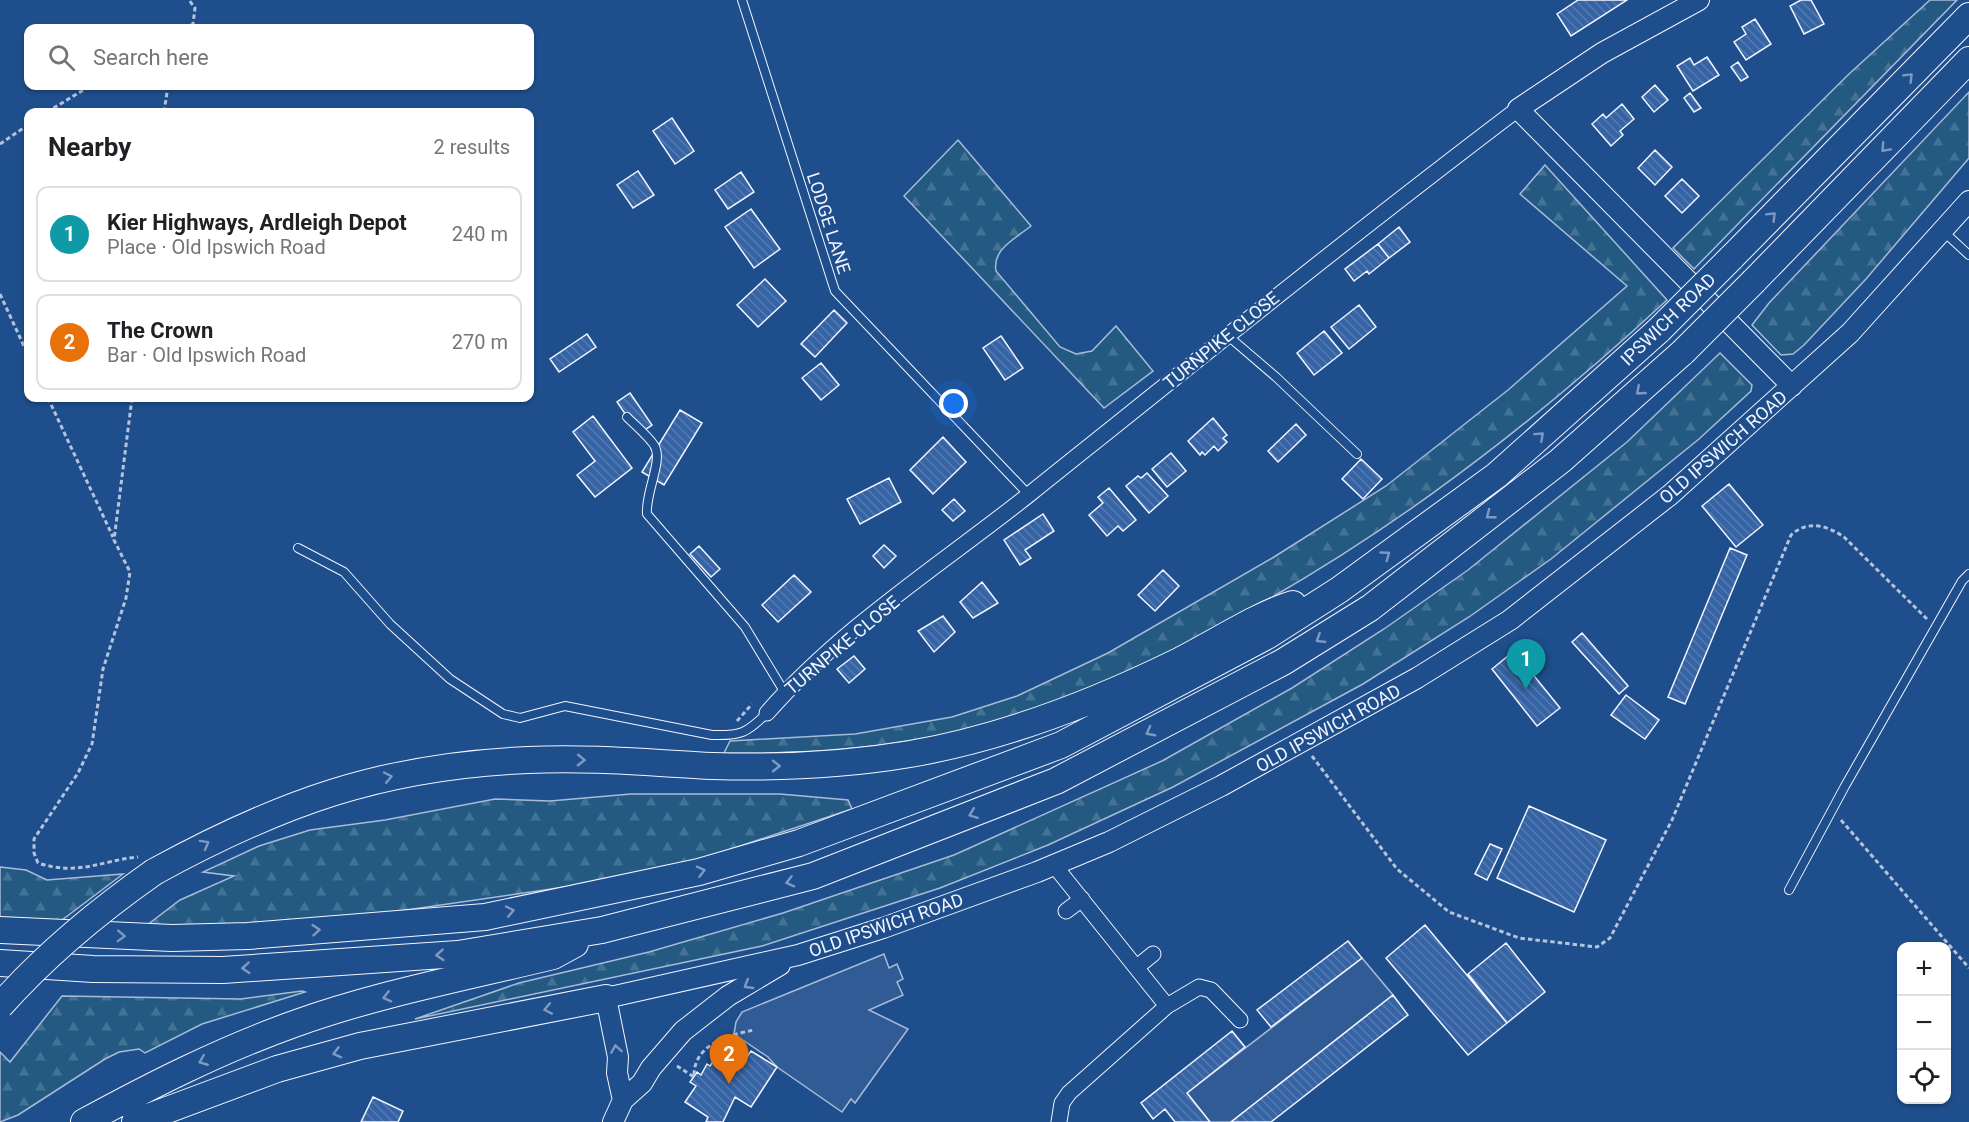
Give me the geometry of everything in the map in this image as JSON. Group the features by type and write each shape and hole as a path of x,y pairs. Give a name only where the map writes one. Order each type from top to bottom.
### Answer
{"highway":[{"name":"IPSWICH ROAD","path":"0,930 151,937 237,936 473,918 699,872 799,843 1061,745 1267,636 1339,590 1497,475 1659,330 1969,16"},
{"name":"IPSWICH ROAD","path":"602,930 813,876 1056,781 1283,662 1370,608 1560,461 1683,352 1969,60"},
{"path":"0,1006 32,971 147,865 300,802 369,780 422,770 530,759 717,766 814,765 872,760 961,744 1060,713 1120,689 1283,606 1339,590"},
{"path":"0,963 93,969 223,970 458,954 602,930"},
{"path":"84,1122 172,1074 295,1024 380,999 554,956 602,930"},
{"path":"135,1122 277,1069 360,1046 606,998"}],"street":[{"name":"TURNPIKE CLOSE","path":"767,713 799,677 855,630 1029,495 1313,265 1518,109 1602,53 1699,0"},
{"name":"OLD IPSWICH ROAD","path":"1518,109 1792,386"},
{"name":"OLD IPSWICH ROAD","path":"606,998 798,955 959,901 1054,865 1119,837 1302,744 1417,678 1510,620 1670,495 1850,333 1944,232 1969,201"},
{"path":"1054,865 1167,1006"},
{"path":"1066,911 1082,899"},
{"path":"1137,967 1153,954"},
{"name":"OLD IPSWICH ROAD","path":"613,1122 623,1100 642,1083 660,1056 683,1031 707,1011 798,955"},
{"path":"1059,1122 1062,1103 1069,1093 1167,1006 1198,987 1211,990 1240,1020"},
{"path":"606,998 616,1047 617,1073 623,1100"}],"lane":[{"name":"LODGE LANE","path":"742,0 835,291 1029,495"},
{"path":"1944,232 1969,255"},
{"path":"1227,335 1276,377 1357,454"},
{"path":"627,417 655,447 657,471 648,488 647,514 746,627 785,693"},
{"path":"298,548 344,572 390,624 450,679 503,714 520,718 565,706 712,735 733,736 744,733 767,713"},
{"path":"1789,890 1935,627 1962,581 1969,574"}],"path":[{"path":"189,0 195,8 194,24"},
{"path":"54,108 83,90"},
{"path":"165,108 167,90"},
{"path":"0,144 24,128"},
{"path":"0,294 24,346"},
{"path":"50,402 130,572 126,598 103,669 92,744 78,773 34,838 34,853 38,863 51,867 87,869 117,859 147,865"},
{"path":"114,540 131,402"},
{"path":"1302,744 1397,868 1449,912 1519,938 1597,946 1610,938 1672,820 1791,535 1800,527 1811,525 1833,530 1844,537 1935,627"},
{"path":"1832,809 1969,968"},
{"path":"660,1056 694,1077 700,1057 707,1047 721,1038 754,1030"}],"green space":[{"path":"1930,0 1957,0 1694,269 1673,248 1849,74"},
{"path":"1969,92 1969,158 1866,279 1804,345 1793,354 1781,355 1752,325 1769,303"},
{"path":"958,140 1031,226 1001,251 996,263 996,271 1060,347 1076,354 1092,351 1116,326 1153,371 1104,408 904,196"},
{"path":"1545,165 1667,300 1552,401 1432,494 1305,578 1239,616 1130,671 1045,708 968,730 899,743 795,752 724,753 730,741 855,734 952,717 1017,696 1108,653 1274,557 1386,486 1508,390 1627,286 1520,194"},
{"path":"1720,353 1752,385 1751,391 1699,439 1551,559 1469,617 1363,684 1173,787 1048,845 940,888 762,946 415,1019 519,983 649,952 783,913 954,855 1162,761 1292,688 1384,629 1468,570 1627,442"},
{"path":"631,794 780,794 848,800 852,809 655,874 240,934 138,932 180,900 234,876 203,872 259,846 310,830 385,820 495,799 550,801"},
{"path":"0,867 26,870 47,880 123,874 50,929 0,922"},
{"path":"305,992 202,1024 145,1053 139,1049 119,1052 18,1115 0,1122 0,1052 10,1062 62,996 241,999"}],"shaded area":[{"path":"884,954 889,968 897,964 903,979 897,982 903,995 869,1010 908,1029 855,1103 851,1099 842,1112 734,1034 736,1022 742,1012"},
{"path":"1362,958 1393,995 1231,1122 1210,1122 1187,1093"}],"building":[{"path":"1578,0 1627,0 1571,36 1557,14"},
{"path":"1801,0 1811,0 1824,24 1804,34 1790,6"},
{"path":"1755,19 1771,44 1746,60 1734,42 1746,34 1742,27"},
{"path":"1707,57 1719,75 1693,91 1677,66 1690,58 1694,65"},
{"path":"1738,62 1748,77 1741,81 1731,67"},
{"path":"1655,85 1668,100 1654,112 1642,97"},
{"path":"1690,93 1701,108 1694,112 1684,98"},
{"path":"1622,104 1634,119 1620,131 1623,135 1611,146 1592,124 1603,114 1606,118"},
{"path":"672,118 694,151 675,164 653,131"},
{"path":"1655,150 1672,167 1655,185 1638,168"},
{"path":"638,171 654,195 633,208 617,185"},
{"path":"741,172 754,192 728,209 715,190"},
{"path":"1682,179 1699,196 1682,213 1665,196"},
{"path":"751,209 780,249 754,268 725,227"},
{"path":"1399,227 1410,242 1389,258 1378,244"},
{"path":"1378,244 1389,258 1369,274 1367,271 1354,281 1345,269"},
{"path":"765,279 786,301 758,327 737,305"},
{"path":"1359,305 1376,327 1349,349 1331,327"},
{"path":"834,310 847,323 815,357 801,344"},
{"path":"1324,331 1342,353 1314,375 1297,353"},
{"path":"587,334 596,347 559,372 550,359"},
{"path":"1001,336 1023,368 1005,380 983,348"},
{"path":"821,363 839,385 821,400 802,378"},
{"path":"630,393 652,425 639,434 617,402"},
{"path":"680,410 702,423 664,485 642,472"},
{"path":"593,416 632,468 595,497 577,475 595,461 573,432"},
{"path":"1213,418 1227,435 1223,438 1227,442 1218,451 1214,446 1205,455 1202,452 1200,455 1188,441"},
{"path":"1296,424 1306,435 1278,462 1268,451"},
{"path":"943,437 966,462 933,494 910,470"},
{"path":"1171,453 1186,471 1167,487 1152,469"},
{"path":"1361,459 1382,479 1363,499 1342,479"},
{"path":"1147,473 1168,496 1149,513 1126,486 1138,476 1141,478"},
{"path":"889,478 901,502 860,524 847,499"},
{"path":"1729,484 1763,525 1736,547 1702,506"},
{"path":"1109,488 1136,520 1123,531 1118,526 1107,536 1089,515 1103,503 1098,497"},
{"path":"954,499 965,511 953,521 942,510"},
{"path":"1043,514 1054,531 1025,550 1031,558 1020,565 1004,540"},
{"path":"884,545 896,556 884,568 873,556"},
{"path":"699,546 720,569 711,577 690,554"},
{"path":"1730,548 1747,555 1685,704 1668,697"},
{"path":"1163,570 1179,586 1155,611 1138,595"},
{"path":"794,575 811,592 778,622 762,605"},
{"path":"982,582 998,603 973,618 960,602"},
{"path":"943,616 955,632 934,652 918,631"},
{"path":"1582,633 1628,686 1619,694 1572,642"},
{"path":"1514,651 1560,708 1537,726 1492,669"},
{"path":"854,656 865,669 849,683 837,669"},
{"path":"1626,695 1659,720 1645,739 1611,715"},
{"path":"1529,806 1606,840 1574,912 1497,878"},
{"path":"1490,844 1502,849 1487,880 1475,874"},
{"path":"1425,925 1507,1023 1468,1055 1386,958"},
{"path":"1348,941 1362,958 1271,1027 1257,1010"},
{"path":"1506,943 1545,992 1507,1023 1468,974"},
{"path":"1393,995 1408,1015 1271,1122 1231,1122"},
{"path":"1232,1031 1245,1047 1187,1093 1210,1122 1175,1122 1165,1109 1153,1119 1141,1103"},
{"path":"724,1046 745,1059 751,1051 777,1067 751,1107 735,1097 723,1122 706,1122 708,1117 685,1102 696,1086 690,1082 697,1072 701,1075 707,1064 710,1066"},
{"path":"373,1097 403,1111 398,1122 361,1122"}],"place":[{"name":"Kier Highways, Ardleigh Depot","path":"1526,689"},
{"name":"The Crown","path":"729,1084"}]}
